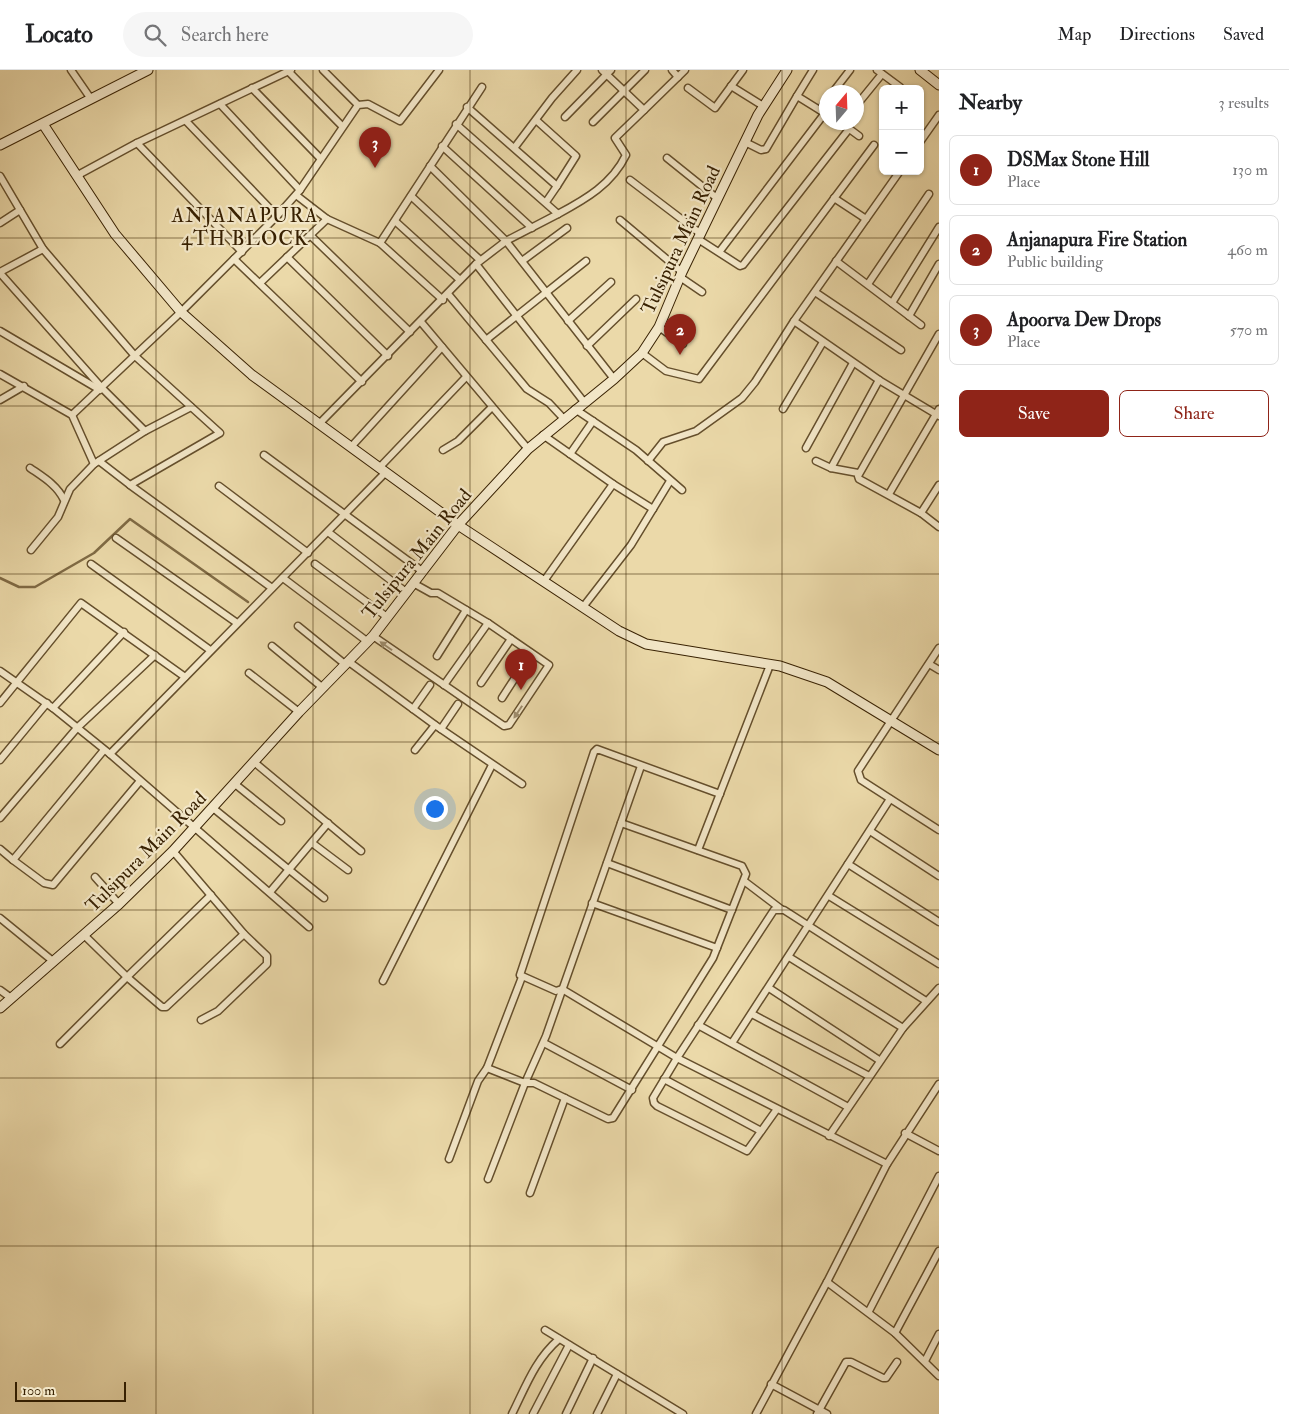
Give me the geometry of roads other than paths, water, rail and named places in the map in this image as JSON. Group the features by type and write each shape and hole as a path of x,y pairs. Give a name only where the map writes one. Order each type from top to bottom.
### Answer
{"street":[{"path":"71,70 91,99"},
{"path":"0,145 148,70"},
{"path":"323,70 358,105"},
{"path":"72,415 181,312 277,216 298,192 358,105 368,104 400,121 440,70"},
{"path":"515,147 552,98 577,70"},
{"path":"593,122 645,70"},
{"path":"672,70 678,77"},
{"path":"319,424 443,300 478,262 506,241 590,197 608,180 626,155 615,138 685,70"},
{"path":"688,88 715,108 743,70"},
{"name":"Tulsipura Main Road","path":"0,1008 119,904 173,851 299,712 348,664 370,639 458,525 528,448 614,379 642,353 659,326 744,142 763,106 786,70"},
{"path":"744,142 761,150 766,149 813,70"},
{"path":"838,85 850,70"},
{"path":"920,70 939,85"},
{"path":"78,175 138,143 289,71 342,126"},
{"path":"565,117 607,72 644,110"},
{"path":"864,95 880,72 896,85"},
{"path":"380,243 482,86"},
{"path":"731,86 763,106"},
{"path":"252,88 320,158"},
{"path":"798,96 819,109"},
{"path":"220,104 298,192 327,219 380,243 443,300"},
{"path":"467,107 515,147 557,186"},
{"path":"924,136 939,115"},
{"path":"720,251 819,119"},
{"path":"536,120 576,156 546,202"},
{"path":"186,121 277,216"},
{"path":"43,124 115,234 181,312 252,375 458,525 619,631 646,644 770,665 827,682 891,719 939,750"},
{"path":"456,124 558,214"},
{"path":"630,180 699,236 740,266 743,265 848,130"},
{"path":"850,130 859,136"},
{"path":"138,143 242,252"},
{"path":"642,353 666,371 699,379 874,144"},
{"path":"442,146 532,228"},
{"path":"667,158 718,199"},
{"path":"430,166 506,241 614,379"},
{"path":"648,461 663,442 696,431 742,398 755,382 794,321 897,175"},
{"path":"0,176 43,249 135,356 220,435 130,485"},
{"path":"868,284 929,194"},
{"path":"411,196 478,262 515,316 584,402"},
{"path":"834,198 866,219"},
{"path":"0,223 20,210"},
{"path":"260,283 327,219"},
{"path":"395,220 460,280"},
{"path":"620,220 702,292"},
{"path":"892,303 939,227"},
{"path":"522,261 567,228"},
{"path":"310,235 410,332"},
{"path":"43,249 0,273 101,389 145,431"},
{"path":"287,257 388,356"},
{"path":"234,259 362,382"},
{"path":"486,340 586,261"},
{"path":"836,261 921,325"},
{"path":"909,316 939,264"},
{"path":"568,321 611,282"},
{"path":"814,292 901,350"},
{"path":"448,294 527,389 549,403 564,419"},
{"path":"588,346 636,299"},
{"path":"794,321 879,380 938,413 889,494"},
{"path":"421,322 528,448"},
{"path":"659,326 683,344"},
{"path":"0,331 101,389"},
{"path":"939,334 858,473 859,480 889,494 921,513 939,527"},
{"path":"783,409 823,342"},
{"path":"350,447 442,346"},
{"path":"806,448 854,363"},
{"path":"0,374 72,415 96,462 272,588"},
{"path":"13,860 107,752 185,677 344,515 466,377"},
{"path":"831,468 879,380"},
{"path":"0,400 24,386"},
{"path":"64,500 70,489 96,462 145,431 191,407"},
{"path":"444,450 458,441 492,407"},
{"path":"575,409 636,450 682,490"},
{"path":"570,454 594,421"},
{"path":"543,435 613,484 653,509"},
{"path":"264,455 422,571"},
{"path":"816,461 831,468 858,473"},
{"path":"30,468 52,483 64,500 64,507 58,517 31,550"},
{"path":"583,607 631,545 670,481"},
{"path":"544,581 613,484"},
{"path":"921,513 939,485"},
{"path":"219,486 308,553"},
{"path":"328,532 406,592"},
{"path":"116,538 237,623"},
{"path":"91,564 210,650"},
{"path":"315,564 387,617"},
{"path":"283,578 370,639 444,685 504,726 508,726 549,666 488,623 438,593 431,593 412,583"},
{"path":"0,702 78,603 83,604 124,632 185,677"},
{"path":"437,656 466,610"},
{"path":"444,685 488,623"},
{"path":"298,626 348,664 522,784"},
{"path":"53,708 124,632"},
{"path":"481,683 511,640"},
{"path":"272,646 323,688"},
{"path":"939,648 858,771 861,780 939,830"},
{"path":"502,698 532,653"},
{"path":"0,818 77,728 155,655"},
{"path":"929,664 939,670"},
{"path":"698,850 770,665"},
{"path":"0,671 18,681 107,752 309,926"},
{"path":"249,673 299,712"},
{"path":"413,709 430,685"},
{"path":"0,760 46,703"},
{"path":"415,750 458,704"},
{"path":"449,1159 478,1080 487,1068 522,977 520,971 594,752 601,749 641,766 720,794"},
{"path":"254,762 361,851"},
{"path":"383,981 492,765"},
{"path":"488,1179 525,1083 544,1043 641,766"},
{"path":"0,849 44,883 53,885 140,781"},
{"path":"235,784 282,821"},
{"path":"732,1043 810,926 890,799"},
{"path":"213,808 324,898"},
{"path":"270,892 328,823"},
{"path":"487,1068 525,1083 534,1083 608,1119 612,1118 659,1047 717,948 744,881 746,874 742,866 621,823"},
{"path":"870,831 939,876"},
{"path":"312,843 348,870"},
{"path":"173,851 244,934 267,956 267,964 218,1011 201,1020"},
{"path":"607,863 732,910"},
{"path":"848,864 939,922"},
{"path":"95,878 119,904"},
{"path":"744,881 781,909 926,1001"},
{"path":"60,1044 211,895"},
{"path":"829,896 939,964"},
{"path":"592,903 717,948"},
{"path":"777,1109 747,1151 743,1151 657,1106 653,1098 698,1024 774,910 781,909"},
{"path":"0,918 54,962"},
{"path":"84,935 162,1007 166,1007 244,934"},
{"path":"789,957 903,1028"},
{"path":"522,977 556,991 562,989 677,1058 887,1164"},
{"path":"769,988 880,1060"},
{"path":"829,1136 868,1076 903,1028 939,988"},
{"path":"0,990 11,998"},
{"path":"752,1014 868,1076"},
{"path":"698,1024 848,1107"},
{"path":"544,1043 632,1090"},
{"path":"664,1079 761,1131"},
{"path":"756,1414 827,1282 887,1164 905,1133 939,1084"},
{"path":"530,1193 565,1098"},
{"path":"905,1133 939,1151"},
{"path":"869,1311 939,1176"},
{"path":"895,1333 939,1251"},
{"path":"827,1282 869,1311 895,1333 939,1376"},
{"path":"545,1330 683,1414"},
{"path":"925,1361 939,1334"},
{"path":"514,1413 532,1370 548,1349 559,1339"},
{"path":"533,1414 569,1345"},
{"path":"566,1414 592,1358"},
{"path":"818,1412 846,1362 851,1362 882,1378 886,1378 897,1362"},
{"path":"600,1413 617,1374"},
{"path":"771,1384 818,1412 827,1414"}],"waterway":[{"path":"0,578 19,587 35,587 94,553 130,519 248,602"}],"place":[{"name":"Apoorva Dew Drops","path":"375,168"},
{"name":"Anjanapura Fire Station","path":"680,355"},
{"name":"DSMax Stone Hill","path":"521,690"}],"district":[{"name":"ANJANAPURA 4TH BLOCK","path":"245,226"}]}
